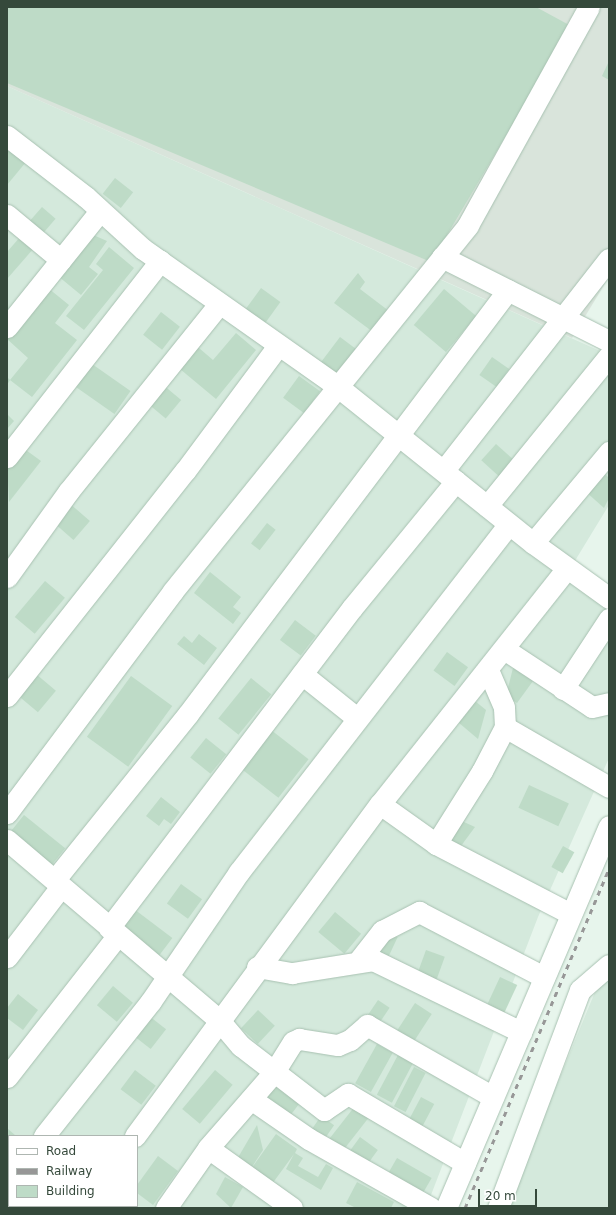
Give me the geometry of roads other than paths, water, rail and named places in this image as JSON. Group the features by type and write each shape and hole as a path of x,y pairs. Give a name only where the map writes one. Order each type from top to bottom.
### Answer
{"street":[{"path":"7,813 173,591 479,210 589,7"},
{"path":"7,136 160,261 278,346 338,386 400,434 533,544 566,569 607,590"},
{"path":"11,313 61,260 100,211"},
{"path":"7,215 61,260"},
{"path":"442,257 609,341"},
{"path":"7,1076 302,674 450,476 563,318 609,259"},
{"path":"7,457 160,261"},
{"path":"60,888 57,876 188,714 508,290"},
{"path":"7,577 68,492 219,304"},
{"path":"7,696 185,471 278,346"},
{"path":"487,506 609,356"},
{"path":"533,544 609,452"},
{"path":"45,1135 151,1001 165,976 239,872 509,524"},
{"path":"136,1135 218,1019 380,804 504,650 566,569"},
{"path":"563,689 609,619"},
{"path":"504,650 592,707 609,704"},
{"path":"436,844 482,771 505,727 504,707 488,670"},
{"path":"302,674 357,718"},
{"path":"505,727 609,787"},
{"path":"380,804 436,844 571,914"},
{"path":"446,1208 609,826"},
{"path":"7,840 60,888 218,1019 228,1035 324,1110 348,1094 465,1163"},
{"path":"7,957 60,888"},
{"path":"360,959 382,931 420,912 544,977"},
{"path":"257,967 292,973 360,959 373,960 406,974 521,1032"},
{"path":"498,1208 580,990 609,965"},
{"path":"170,1206 208,1148 274,1072 293,1042 319,1040 344,1043 367,1025 493,1097"},
{"path":"250,1099 315,1143 431,1208"},
{"path":"208,1148 292,1208"}],"railway":[{"path":"465,1208 609,868"}]}
